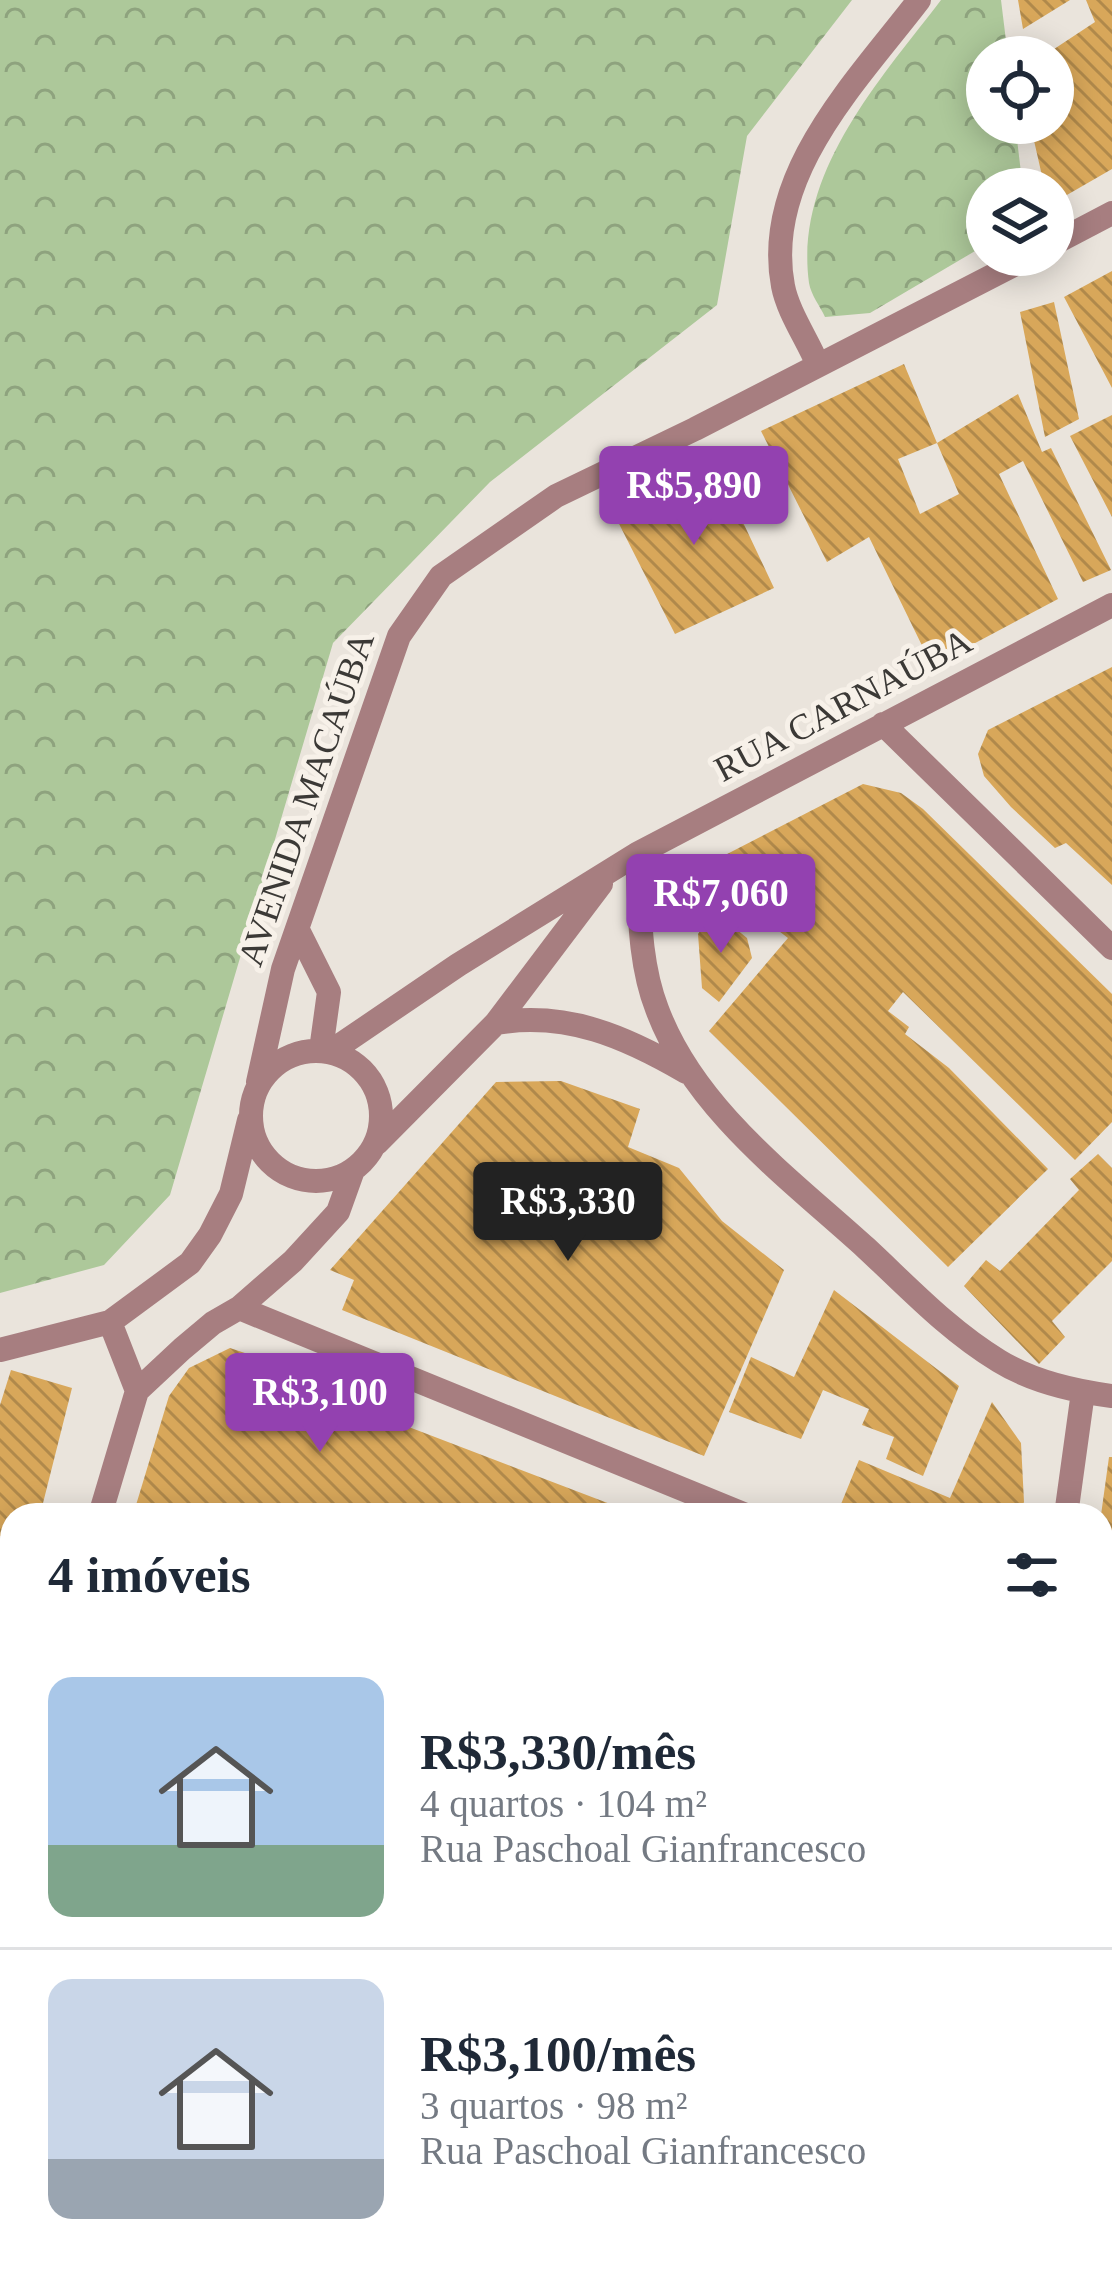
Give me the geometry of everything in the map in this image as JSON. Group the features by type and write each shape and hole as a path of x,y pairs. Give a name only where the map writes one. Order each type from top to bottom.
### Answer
{"street":[{"path":"818,363 783,289 781,234 799,172 830,116 919,0"},
{"path":"1074,233 1112,213"},
{"name":"AVENIDA MACAÚBA","path":"258,1082 274,999 399,636 442,576 556,496 991,276"},
{"name":"RUA CARNAÚBA","path":"325,1051 637,854 1112,605"},
{"path":"883,724 1112,948"},
{"path":"637,854 646,976 657,1012 688,1073 741,1134 944,1320 998,1360 1036,1379 1112,1396"},
{"path":"104,1503 137,1391 293,1261 338,1211 352,1173 496,1023 610,872"},
{"path":"299,932 329,992 325,1051"},
{"path":"496,1023 559,1020 634,1041 688,1073"},
{"path":"0,1350 110,1322 190,1263 231,1194 258,1082 280,1060 300,1052 325,1051 360,1067 380,1105 374,1148"},
{"path":"250,1116 254,1139 266,1160 284,1174 306,1181 352,1173"},
{"path":"239,1308 717,1503"},
{"path":"110,1322 137,1391"},
{"path":"1068,1503 1083,1392"}],"green space":[{"path":"0,0 852,0 747,136 717,305 490,482 333,643 170,1195 104,1265 0,1293"},
{"path":"941,0 1001,0 1005,36 966,36 966,144 1018,144 1020,168 966,168 966,256 870,313 825,317 809,283 808,243 815,204 828,166 868,96"}],"building":[{"path":"1018,0 1070,0 1023,29"},
{"path":"1086,0 1112,0 1112,169 1074,191 1074,168 1040,168 1035,144 1074,144 1074,36 1095,22"},
{"path":"1112,271 1112,388 1064,297"},
{"path":"1054,302 1079,419 1045,437 1020,312"},
{"path":"904,364 937,443 1018,394 1042,452 1051,448 1111,570 1083,582 1023,461 999,474 1058,599 932,666 869,537 827,562 761,431","holes":["937,443 959,494 920,514 898,459"]},
{"path":"1112,415 1112,517 1070,436"},
{"path":"714,461 774,588 675,634 612,510"},
{"path":"1112,667 1112,885 1066,843 1055,848 1011,807 984,776 978,754 988,730"},
{"path":"863,784 901,793 923,809 1112,994 1112,1122 1075,1160 903,992 888,1011 909,1027 905,1034 949,1068 1048,1169 948,1267 709,1031 788,938 698,869"},
{"path":"714,911 747,938 752,958 719,1002 702,988 698,934"},
{"path":"561,1081 640,1109 628,1147 679,1168 722,1221 784,1270 704,1456 342,1310 354,1280 330,1270 496,1082"},
{"path":"1098,1154 1112,1168 1112,1261 1052,1321 1065,1337 1039,1364 964,1286 986,1260 1000,1271 1079,1190 1070,1179"},
{"path":"834,1290 959,1386 923,1476 886,1459 894,1437 862,1425 869,1409 823,1390 801,1439 729,1412 751,1357 794,1377"},
{"path":"230,1348 373,1396 367,1411 608,1503 137,1503 169,1396 189,1368"},
{"path":"11,1370 72,1388 43,1503 0,1503 0,1405"},
{"path":"992,1402 1021,1443 1024,1503 841,1503 859,1460 950,1498"},
{"path":"1109,1457 1112,1457 1112,1503 1103,1503"}]}
